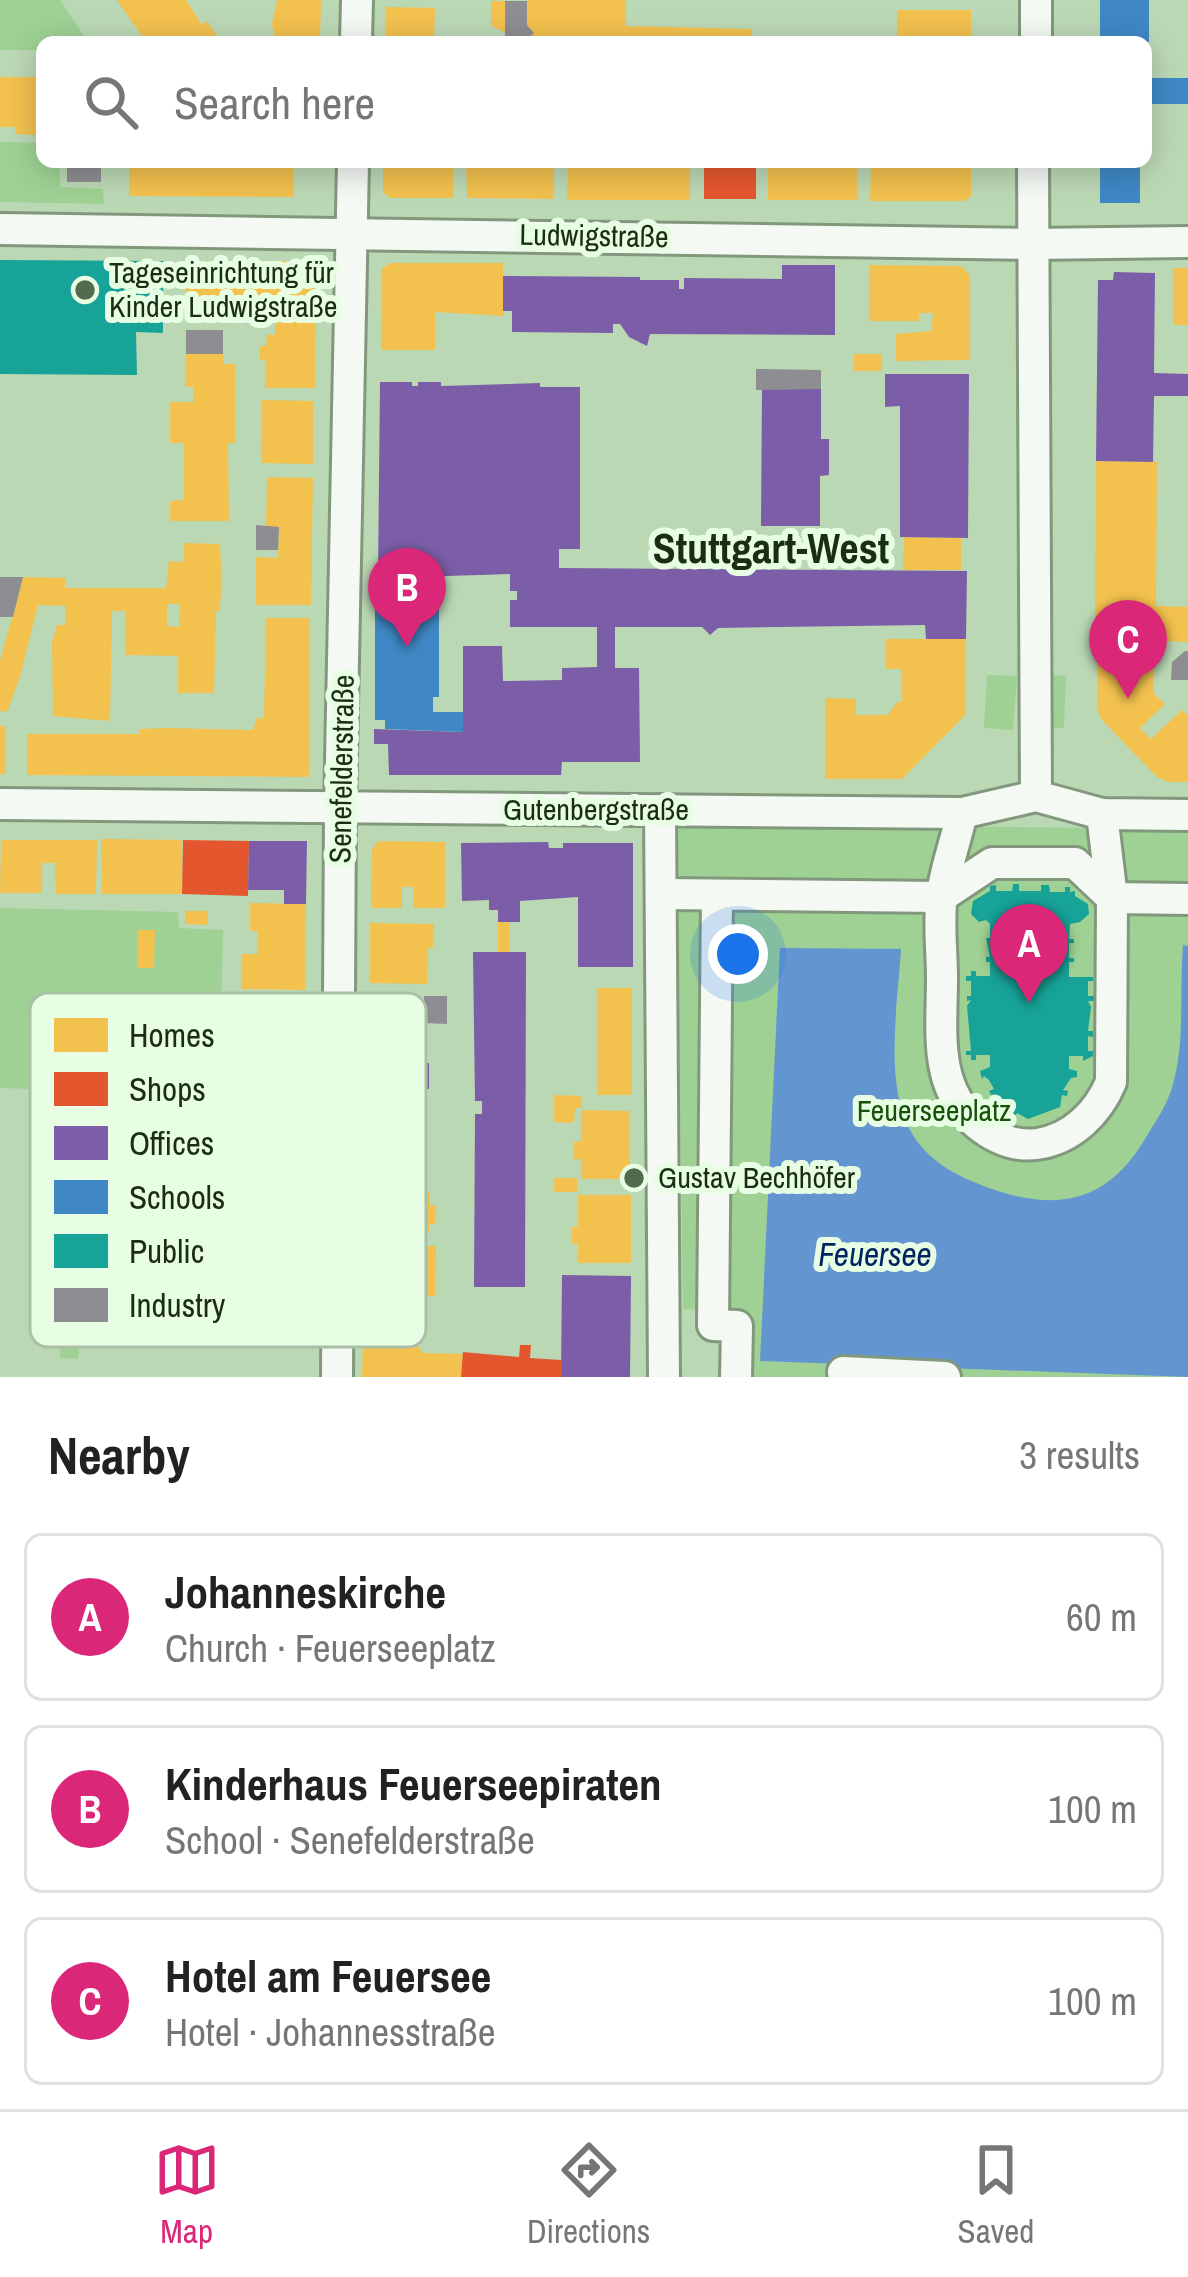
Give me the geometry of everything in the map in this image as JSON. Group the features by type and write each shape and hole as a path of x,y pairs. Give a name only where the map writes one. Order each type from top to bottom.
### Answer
{"street":[{"path":"356,36 357,0"},
{"path":"1036,0 1036,36"},
{"name":"Senefelderstraße","path":"339,993 353,168"},
{"path":"1033,168 1036,796"},
{"name":"Ludwigstraße","path":"0,229 1031,244 1188,242"},
{"name":"Gutenbergstraße","path":"0,805 962,813 1036,796 1102,814 1188,815"},
{"path":"660,810 664,1377"},
{"path":"962,813 941,897 943,1057 948,1088 958,1108 990,1135 1011,1143 1038,1144 1076,1130 1102,1101 1111,1082 1112,898 1102,814"},
{"path":"662,894 941,897 992,862 1053,862 1076,863 1112,898 1188,899"},
{"path":"717,895 713,1325 737,1327 736,1377"},
{"name":"Senefelderstraße","path":"337,1347 337,1377"},
{"path":"843,1372 945,1377"}],"green space":[{"path":"0,0 60,0 84,36 36,36 36,50 0,50"},
{"path":"0,142 36,143 36,168 59,168 60,187 103,189 104,204 0,202"},
{"path":"987,675 1017,676 1013,730 984,728"},
{"path":"1052,675 1066,676 1064,728 1050,728"},
{"name":"Feuerseeplatz","path":"676,823 1188,829 1188,1377 735,1377 734,1312 683,1309"},
{"path":"0,908 178,912 179,928 223,930 221,993 30,993 30,1089 0,1088"},
{"path":"60,1347 79,1347 78,1359 60,1358"}],"water":[{"name":"Feuersee","path":"1183,945 1188,946 1188,1377 760,1361 780,948 901,949 895,1066 910,1130 934,1159 965,1178 1013,1195 1058,1200 1097,1189 1114,1177 1166,1104 1179,1056"}],"building: Homes":[{"path":"117,0 186,0 202,25 207,21 217,36 142,36"},
{"path":"277,0 321,0 320,36 275,36"},
{"path":"527,0 626,0 626,26 752,29 752,36 531,36 534,33 527,25"},
{"path":"491,1 505,1 505,32 491,26"},
{"path":"386,7 435,8 434,36 385,36"},
{"path":"897,10 971,10 971,36 897,36"},
{"path":"0,77 36,77 36,135 0,127"},
{"path":"129,168 294,168 293,197 129,196"},
{"path":"383,168 453,168 453,198 390,198 383,192"},
{"path":"466,168 554,168 554,199 467,198"},
{"path":"568,168 690,168 690,200 567,200"},
{"path":"768,168 857,168 858,200 768,200"},
{"path":"871,168 971,168 971,196 965,201 870,201"},
{"path":"186,261 316,261 315,388 265,388 266,360 260,360 260,346 266,346 267,334 275,335 275,308 186,307"},
{"path":"389,263 503,263 503,316 435,312 435,350 381,350 382,269"},
{"path":"869,265 961,266 970,275 970,360 896,361 896,334 931,331 933,313 919,313 919,321 869,321"},
{"path":"1173,268 1188,268 1188,325 1173,325"},
{"path":"186,354 223,354 223,364 235,364 235,443 228,443 229,521 170,521 170,501 184,500 184,443 170,443 170,402 193,402 193,387 185,387"},
{"path":"854,354 882,354 882,371 854,371"},
{"path":"262,400 313,401 313,464 261,463"},
{"path":"1096,461 1157,462 1156,606 1188,607 1188,642 1157,641 1156,634 1095,633"},
{"path":"267,477 313,478 311,605 256,605 256,557 278,558 279,527 266,527"},
{"path":"904,537 961,538 961,570 903,570"},
{"path":"184,543 220,544 222,588 216,611 214,693 178,693 178,656 125,655 125,611 112,611 110,721 53,716 52,642 57,625 65,625 65,606 38,605 20,677 7,712 0,711 0,661 23,577 65,578 65,588 166,588 169,561 184,562","holes":["167,604 180,604 179,627 167,626"]},
{"path":"266,618 310,618 309,777 27,775 27,734 253,730 257,718 264,718"},
{"path":"886,639 966,639 966,714 902,779 825,779 825,698 856,699 856,715 888,715 902,702 902,669 886,669"},
{"path":"1097,663 1153,664 1154,694 1165,704 1140,728 1151,739 1182,710 1188,716 1188,782 1157,777 1102,720 1097,710"},
{"path":"0,726 6,726 6,774 0,774"},
{"path":"101,839 182,840 182,894 102,894"},
{"path":"1,840 97,840 96,894 56,894 55,863 42,863 42,893 0,893"},
{"path":"379,841 445,842 445,908 414,908 414,887 402,887 402,908 371,908 372,849"},
{"path":"250,903 306,904 305,990 241,989 242,954 257,954 258,931 250,931"},
{"path":"185,911 208,911 208,925 185,924"},
{"path":"498,922 510,922 509,952 498,952"},
{"path":"370,923 434,924 427,984 370,983"},
{"path":"138,930 155,930 154,968 137,968"},
{"path":"597,988 632,988 632,1095 597,1095"},
{"path":"554,1095 582,1096 574,1123 554,1122"},
{"path":"581,1110 630,1111 630,1179 581,1179 581,1159 574,1160 574,1142 581,1141"},
{"path":"554,1178 577,1178 577,1192 554,1192"},
{"path":"426,1192 430,1192 430,1205 436,1205 435,1224 429,1224 429,1232"},
{"path":"578,1195 631,1195 631,1263 578,1263 578,1244 571,1244 572,1227 578,1227"},
{"path":"426,1246 436,1246 435,1296 426,1296"},
{"path":"363,1347 418,1347 423,1353 463,1354 461,1377 362,1377"}],"building: Shops":[{"path":"704,168 756,168 756,199 704,199"},
{"path":"183,840 249,841 248,896 182,894"},
{"path":"520,1345 531,1345 530,1358 561,1360 561,1377 461,1377 463,1352 519,1357"}],"building: Offices":[{"path":"782,265 835,265 835,335 650,334 647,346 629,337 620,324 613,324 613,333 512,332 512,311 503,311 503,276 640,277 679,280 679,289 684,289 684,278 782,279"},
{"path":"1114,272 1155,273 1154,373 1188,374 1188,396 1154,396 1153,462 1096,461 1098,280 1113,280"},
{"path":"885,374 969,374 968,538 900,537 900,406 885,407"},
{"path":"380,382 580,387 580,549 559,549 559,568 967,571 966,639 926,639 925,625 718,628 710,635 702,627 615,627 615,668 639,668 640,762 562,762 561,775 389,775 388,744 374,744 374,729 463,732 463,646 502,646 503,681 562,680 562,668 597,667 597,627 510,627 510,600 517,600 517,591 510,591 510,574 416,577 417,572 378,577"},
{"path":"762,389 821,389 821,439 829,439 829,475 820,476 820,526 761,526"},
{"path":"249,841 307,841 306,904 284,904 284,890 248,890"},
{"path":"548,842 549,848 563,848 563,843 633,843 633,967 578,967 578,897 520,901 520,922 498,922 498,910 489,910 489,900 462,901 461,843"},
{"path":"473,952 526,952 525,1287 474,1287 475,1114 482,1114 482,1101 475,1101"},
{"path":"562,1275 631,1276 630,1377 561,1377"}],"building: Schools":[{"path":"1100,0 1149,0 1149,36 1100,36"},
{"path":"1152,78 1188,78 1188,104 1152,104"},
{"path":"1100,168 1140,168 1140,203 1100,203"},
{"path":"417,572 416,577 435,577 435,598 439,598 439,697 433,697 433,712 463,712 463,732 385,729 385,720 375,720 375,586 388,586 388,576"}],"building: Public":[{"path":"0,260 163,261 163,333 136,332 137,375 0,374"},
{"path":"1013,884 1019,884 1019,891 1041,891 1041,885 1049,885 1050,892 1065,892 1070,887 1070,892 1075,891 1088,904 1089,914 1070,924 1069,939 1074,943 1069,943 1069,958 1074,962 1069,962 1069,977 1093,977 1088,981 1088,996 1094,996 1094,1001 1088,1001 1088,1031 1093,1031 1093,1037 1088,1036 1088,1051 1093,1056 1083,1061 1083,1056 1069,1056 1069,1069 1077,1071 1077,1077 1063,1090 1068,1091 1060,1107 1028,1119 1017,1113 1011,1124 1013,1111 998,1111 996,1094 989,1091 994,1089 989,1080 982,1079 980,1071 990,1067 990,1055 971,1060 966,1055 971,1051 967,1006 971,1000 967,996 971,996 971,981 966,976 976,971 976,976 990,976 986,938 990,938 990,924 971,914 973,901 990,891 990,886 1012,891"}],"building: Industry":[{"path":"505,1 527,1 527,25 534,33 505,36"},
{"path":"67,168 101,168 101,182 67,182"},
{"path":"186,330 223,330 223,354 186,354"},
{"path":"756,369 821,370 821,389 756,390"},
{"path":"256,525 279,527 278,550 256,550"},
{"path":"0,577 23,577 13,617 0,617"},
{"path":"1185,651 1188,680 1171,680 1172,662"},
{"path":"426,996 447,996 447,1024 426,1023"}],"place":[{"name":"Tageseinrichtung für Kinder Ludwigstraße","path":"85,290"},
{"name":"Kinderhaus Feuerseepiraten","path":"407,647"},
{"name":"Hotel am Feuersee","path":"1128,699"},
{"name":"Johanneskirche","path":"1029,1003"},
{"name":"Gustav Bechhöfer","path":"634,1178"}],"district":[{"name":"Stuttgart-West","path":"771,548"}]}
